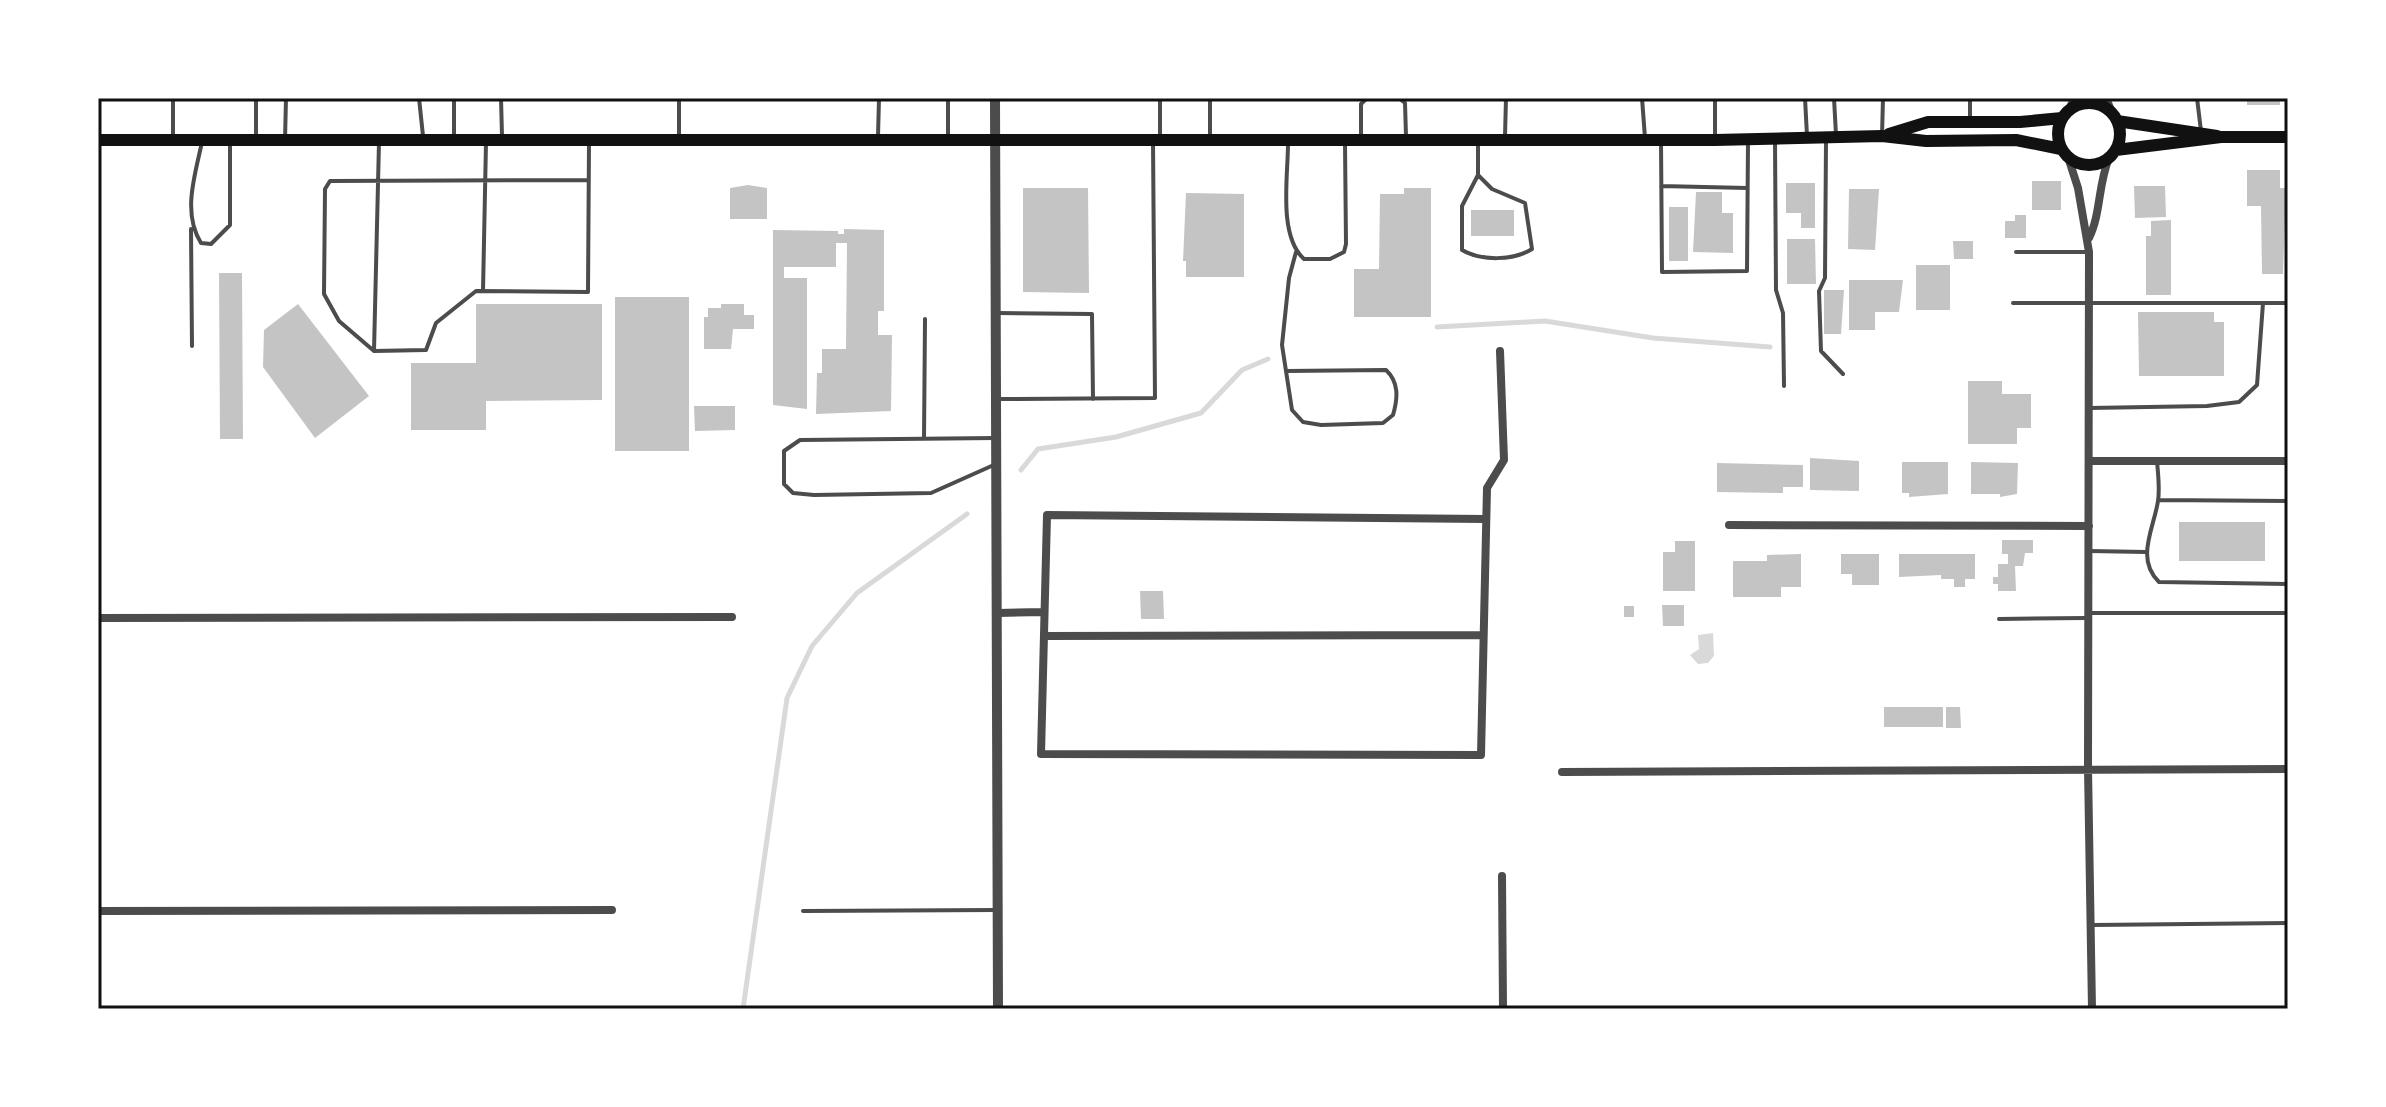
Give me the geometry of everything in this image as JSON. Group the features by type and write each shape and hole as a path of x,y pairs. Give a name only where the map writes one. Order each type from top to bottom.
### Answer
{"main road":[{"path":"1882,136 1928,122 1970,122 2068,109 2089,103 2099,105 2115,118 2202,137"},
{"path":"2064,153 2058,138 2068,109"},
{"path":"2112,154 2120,135 2115,118"},
{"path":"98,140 1361,141 1505,138 1775,140 1882,136 1926,141 2016,140 2064,153 2087,165 2112,154 2202,137 2288,137"}],"street":[{"path":"995,98 999,399 998,1009"},
{"path":"2106,98 2115,118"},
{"path":"2064,153 2078,188 2082,226 2089,238"},
{"path":"2092,1009 2088,768 2089,238 2095,226 2099,187 2112,154"},
{"path":"1485,519 1047,515 1041,754 1481,755 1487,488 1504,460 1500,351"},
{"path":"2089,461 2288,461"},
{"path":"1729,525 2089,526"},
{"path":"998,613 1044,612"},
{"path":"98,618 732,617"},
{"path":"1044,636 1483,635"},
{"path":"1562,772 2288,769"},
{"path":"1502,876 1503,1009"},
{"path":"98,911 612,910"}],"lane":[{"path":"173,98 173,140"},
{"path":"256,98 256,140"},
{"path":"285,140 286,98"},
{"path":"419,98 423,142"},
{"path":"454,98 454,142"},
{"path":"501,98 503,142"},
{"path":"679,98 679,139"},
{"path":"878,139 879,98"},
{"path":"948,98 948,140"},
{"path":"999,399 1155,398 1160,98"},
{"path":"1210,98 1210,140"},
{"path":"1361,141 1361,104 1367,98"},
{"path":"1399,98 1405,103 1406,139"},
{"path":"1505,138 1506,98"},
{"path":"1642,98 1645,140"},
{"path":"1715,98 1715,140"},
{"path":"1805,98 1807,139"},
{"path":"1835,98 1825,278 1819,291 1821,351 1843,374"},
{"path":"1882,136 1883,98"},
{"path":"1970,98 1970,122"},
{"path":"2197,98 2202,137"},
{"path":"589,138 589,180 588,292 476,291 436,323 426,350 374,351 339,321 324,294 325,189 330,181 589,180"},
{"path":"1286,371 1386,370 1394,378 1397,391 1393,415 1383,423 1303,422 1292,410 1286,371 1282,345 1289,278 1296,252 1289,225 1288,139"},
{"path":"1478,139 1478,175 1462,206 1462,250 1474,257 1497,257 1522,255 1532,249 1525,203 1492,189 1478,175"},
{"path":"192,346 192,191 202,140"},
{"path":"191,227 201,243 211,244 230,225 230,140"},
{"path":"1661,140 1662,272 1747,271 1748,140"},
{"path":"1775,140 1776,290 1783,313 1784,386"},
{"path":"1296,252 1304,259 1330,259 1344,252 1345,141"},
{"path":"374,351 379,142"},
{"path":"483,291 486,142"},
{"path":"1661,186 1748,188"},
{"path":"2016,252 2089,252"},
{"path":"2013,303 2288,303"},
{"path":"2089,408 2207,406 2239,402 2257,385 2263,303"},
{"path":"997,313 1092,314 1093,399"},
{"path":"924,439 925,319"},
{"path":"999,438 800,440 784,451 784,484 793,493 814,495 931,493 999,462"},
{"path":"2157,461 2158,500 2146,552 2153,576 2159,582 2288,584"},
{"path":"2158,500 2288,501"},
{"path":"2089,551 2146,552"},
{"path":"1999,619 2288,613"},
{"path":"803,911 998,910"},
{"path":"2093,925 2288,923"}],"shaded area":[{"path":"1713,633 1714,656 1708,663 1698,664 1690,655 1699,649 1698,635"}],"building":[{"path":"2247,98 2280,98 2280,105 2247,105"},
{"path":"2247,170 2280,170 2280,188 2286,188 2283,274 2262,274 2261,206 2247,206"},
{"path":"2032,181 2061,181 2061,210 2032,210"},
{"path":"1786,183 1815,183 1815,228 1801,228 1801,213 1786,213"},
{"path":"748,185 767,188 767,219 730,219 730,188"},
{"path":"2134,186 2165,186 2166,217 2135,218"},
{"path":"1023,188 1088,188 1089,293 1023,292"},
{"path":"1404,188 1431,188 1431,317 1354,317 1354,269 1379,269 1380,194 1404,194"},
{"path":"1849,189 1879,189 1875,250 1848,249"},
{"path":"1696,192 1722,192 1722,213 1733,213 1733,253 1693,252"},
{"path":"1186,193 1244,194 1244,277 1186,277 1186,261 1183,261"},
{"path":"1669,207 1688,207 1688,261 1669,261"},
{"path":"1471,210 1514,210 1514,236 1471,236"},
{"path":"2015,215 2026,215 2026,238 2005,238 2005,221 2015,221"},
{"path":"2171,220 2171,295 2146,295 2146,236 2151,236 2151,221"},
{"path":"844,229 884,230 884,311 878,311 878,335 892,335 891,411 816,414 817,373 822,373 822,349 846,349 847,243 836,243 836,267 784,267 784,278 807,278 807,409 773,405 773,230 838,231 838,234 844,234"},
{"path":"1787,239 1815,239 1816,284 1787,284"},
{"path":"1953,241 1973,241 1973,259 1954,259"},
{"path":"1916,265 1950,265 1950,310 1916,310"},
{"path":"219,273 242,273 243,439 220,439"},
{"path":"1849,280 1903,280 1899,312 1875,312 1875,330 1849,330"},
{"path":"1824,290 1844,290 1841,334 1824,334"},
{"path":"615,297 689,297 689,451 615,451"},
{"path":"298,304 369,396 315,438 263,367 264,330"},
{"path":"476,304 602,304 602,400 486,401 486,430 411,430 411,363 476,363"},
{"path":"721,304 744,304 744,315 754,315 754,329 733,329 731,349 704,349 704,317 708,317 708,308 721,308"},
{"path":"2138,312 2214,312 2214,322 2224,322 2224,376 2139,376"},
{"path":"1968,381 2002,381 2002,394 2031,394 2031,428 2017,428 2017,444 1968,444"},
{"path":"694,406 735,406 735,430 695,431"},
{"path":"1810,458 1859,461 1859,491 1810,490"},
{"path":"1902,462 1948,462 1948,494 1909,497 1909,493 1902,493"},
{"path":"1971,462 2018,463 2017,494 2000,497 2000,494 1971,494"},
{"path":"1717,463 1803,465 1803,487 1783,487 1783,493 1717,492"},
{"path":"2179,522 2265,522 2265,561 2179,561"},
{"path":"2002,540 2033,540 2033,553 2025,553 2023,566 2015,566 2016,591 1998,591 1998,584 1993,584 1993,577 1998,577 1998,564 2008,564 2008,554 2002,554"},
{"path":"1675,541 1695,541 1695,591 1663,591 1663,552 1675,552"},
{"path":"1801,554 1801,587 1781,587 1781,597 1733,597 1733,561 1767,561 1767,555"},
{"path":"1841,554 1879,554 1879,585 1852,585 1852,574 1841,574"},
{"path":"1899,554 1975,554 1975,579 1965,579 1965,587 1954,587 1954,579 1941,579 1941,575 1899,577"},
{"path":"1140,591 1163,591 1164,619 1141,619"},
{"path":"1662,605 1684,605 1684,626 1663,626"},
{"path":"1624,606 1634,606 1634,617 1624,617"},
{"path":"1884,707 1943,707 1943,727 1884,727"},
{"path":"1946,707 1960,707 1961,728 1946,728"}],"waterway":[{"path":"1437,327 1545,321 1653,338 1770,347"},
{"path":"1021,470 1038,449 1116,437 1201,413 1242,370 1268,359"},
{"path":"743,1009 787,698 812,646 857,593 967,514"}]}
